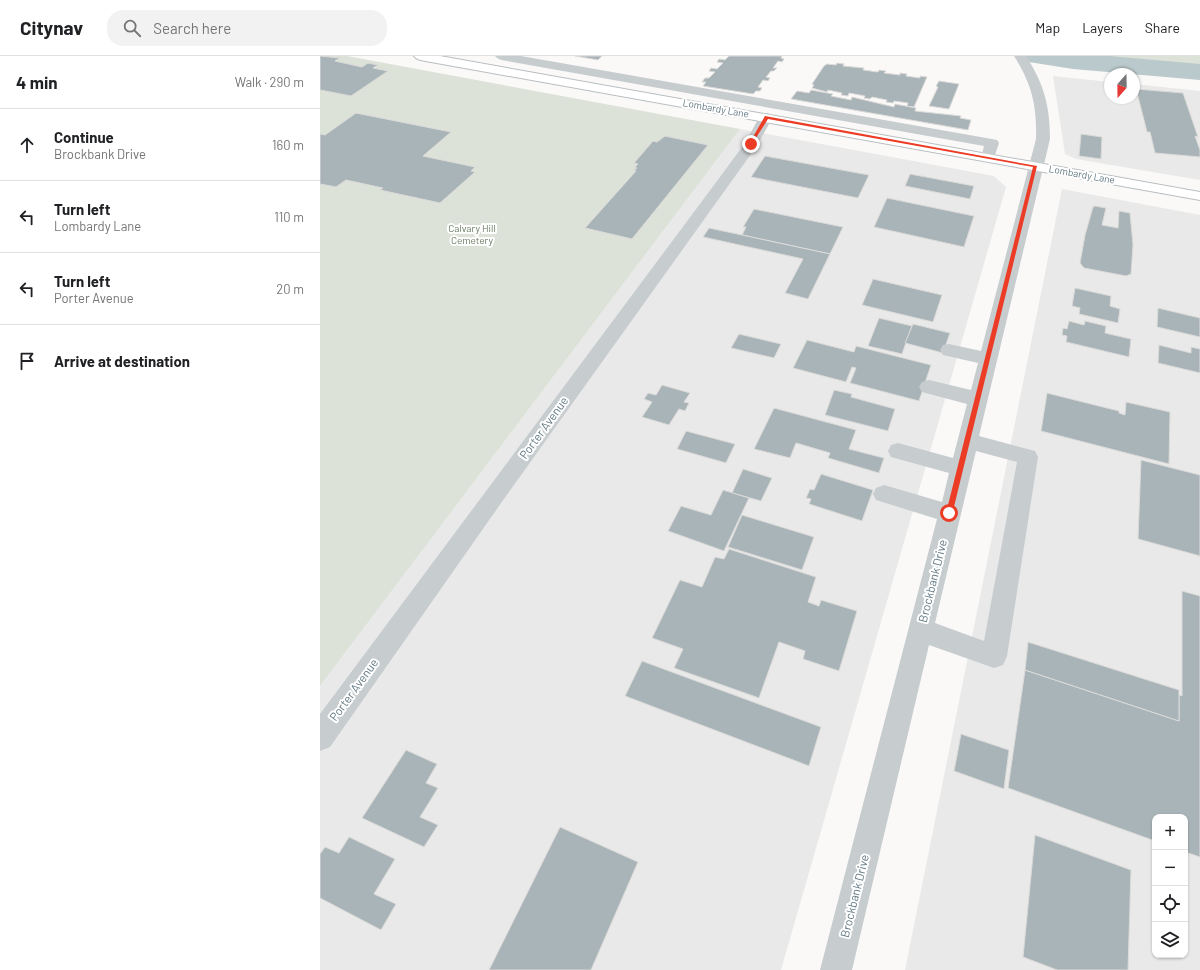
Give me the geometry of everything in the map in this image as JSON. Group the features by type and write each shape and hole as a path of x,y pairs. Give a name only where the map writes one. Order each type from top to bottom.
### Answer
{"main road":[{"name":"Lombardy Lane","path":"420,56 1200,196"}],"street":[{"path":"501,56 992,143 988,158"},
{"name":"Brockbank Drive","path":"836,970 1035,166 1043,139 1043,106 1033,77 1020,56"},
{"path":"620,91 634,79"},
{"name":"Porter Avenue","path":"320,737 498,490 751,144 766,117"},
{"path":"949,350 987,359"},
{"path":"929,387 978,399"},
{"path":"920,630 994,656 1028,457 967,441"},
{"path":"898,451 961,468"},
{"path":"884,494 949,513"}],"shaded area":[{"path":"1053,76 1104,81 1104,104 1140,104 1140,85 1200,91 1200,180 1076,159 1065,154"},
{"path":"740,129 994,176 1006,187 781,970 320,970 320,686"},
{"path":"1062,189 1200,215 1200,970 905,970"}],"green space":[{"name":"Calvary Hill Cemetery","path":"320,56 347,56 740,129 320,686"},
{"path":"1091,56 1200,56 1200,65"}],"building":[{"path":"320,56 340,58 335,61 362,67 368,63 378,65 373,68 388,71 351,96 320,90"},
{"path":"575,56 602,56 598,60"},
{"path":"729,56 782,56 781,58 784,59 782,62 778,61 773,68 777,68 774,71 771,71 766,77 770,78 768,81 763,80 758,87 762,88 760,91 756,91 753,94 703,86 706,82 702,82 705,78 709,78 715,72 709,71 711,68 717,69 723,63 717,62 719,59 725,60"},
{"path":"837,63 844,64 843,66 864,68 863,70 878,72 879,70 886,71 884,73 900,75 900,73 907,74 906,76 920,78 920,76 927,77 914,107 907,106 908,103 894,101 893,103 886,102 887,100 872,97 870,99 864,98 865,96 849,93 848,96 841,95 842,93 828,90 827,92 812,88 814,85 812,84 824,66 827,64 836,65"},
{"path":"939,81 959,84 949,109 929,106 938,87 936,86"},
{"path":"1140,89 1183,93 1198,137 1195,136 1200,150 1200,157 1155,153 1150,132 1147,132 1140,104"},
{"path":"811,90 833,94 831,96 851,100 852,97 894,107 895,104 916,108 915,111 961,116 960,118 971,120 968,130 791,99 797,91 809,93"},
{"path":"356,113 451,132 423,156 475,167 471,171 475,172 440,203 380,190 383,188 346,180 336,187 320,184 320,134 325,135"},
{"path":"1081,134 1102,137 1101,159 1079,156"},
{"path":"665,136 708,145 632,239 585,228 636,171 634,170 637,168 635,167 638,164 634,163 653,141 657,142"},
{"path":"765,156 869,175 858,198 751,177"},
{"path":"910,174 974,186 970,199 905,186"},
{"path":"887,198 974,216 964,247 874,227"},
{"path":"1093,207 1106,208 1102,225 1118,228 1119,211 1130,213 1133,245 1131,274 1126,276 1084,268 1080,263 1085,235"},
{"path":"754,209 843,227 830,254 742,235 746,227 743,227"},
{"path":"709,228 830,254 808,299 785,293 803,259 703,237"},
{"path":"873,279 942,295 933,322 862,305"},
{"path":"1075,288 1111,296 1110,306 1120,309 1118,323 1079,314 1080,308 1072,306"},
{"path":"1158,308 1200,318 1200,337 1157,327"},
{"path":"879,318 912,326 902,354 868,346"},
{"path":"1069,321 1084,325 1085,321 1106,326 1105,333 1131,339 1129,357 1066,342 1067,336 1062,335 1063,328 1067,329"},
{"path":"913,324 950,333 943,353 905,343"},
{"path":"739,334 781,344 774,358 731,348"},
{"path":"807,340 854,352 856,346 931,365 919,401 850,383 856,368 852,367 846,382 793,368"},
{"path":"1159,345 1191,353 1191,347 1200,349 1200,373 1158,363"},
{"path":"662,385 690,393 684,402 689,403 685,411 679,409 669,425 642,417 652,402 644,399 648,393 656,395"},
{"path":"834,390 852,394 851,397 895,409 888,431 825,415"},
{"path":"1047,393 1119,411 1119,413 1125,415 1126,402 1170,412 1169,464 1041,431"},
{"path":"774,408 856,430 849,449 884,458 879,473 828,458 830,453 796,443 790,458 754,449"},
{"path":"686,431 735,444 726,463 677,449"},
{"path":"1141,460 1200,475 1200,556 1138,539"},
{"path":"743,469 772,478 761,501 732,493"},
{"path":"821,474 873,490 862,521 809,504 811,499 806,498 810,489 814,490"},
{"path":"723,490 749,498 724,551 668,531 681,506 711,515"},
{"path":"742,515 814,537 802,570 728,547"},
{"path":"729,549 816,577 808,602 819,606 821,600 857,611 839,671 803,659 805,651 779,642 759,698 674,668 683,649 652,638 680,580 702,587 715,557 724,559"},
{"path":"1182,591 1200,596 1200,857 1188,853 1188,814 1152,814 1152,840 1008,788 1025,670 1179,721 1179,695 1182,696"},
{"path":"1028,642 1179,690 1179,721 1025,670"},
{"path":"642,661 821,727 809,766 625,696"},
{"path":"961,734 1009,750 1004,789 954,771"},
{"path":"406,750 437,764 426,783 438,788 420,817 438,825 424,847 362,818"},
{"path":"560,827 638,862 591,970 489,970"},
{"path":"1035,835 1131,870 1128,970 1057,970 1023,957"},
{"path":"349,837 395,859 374,894 396,904 381,930 320,898 320,854 325,847 339,853"}],"waterway":[{"path":"1038,56 1073,61 1200,72"}],"route":[{"path":"751,144 766,117 1035,166 949,513"}]}
